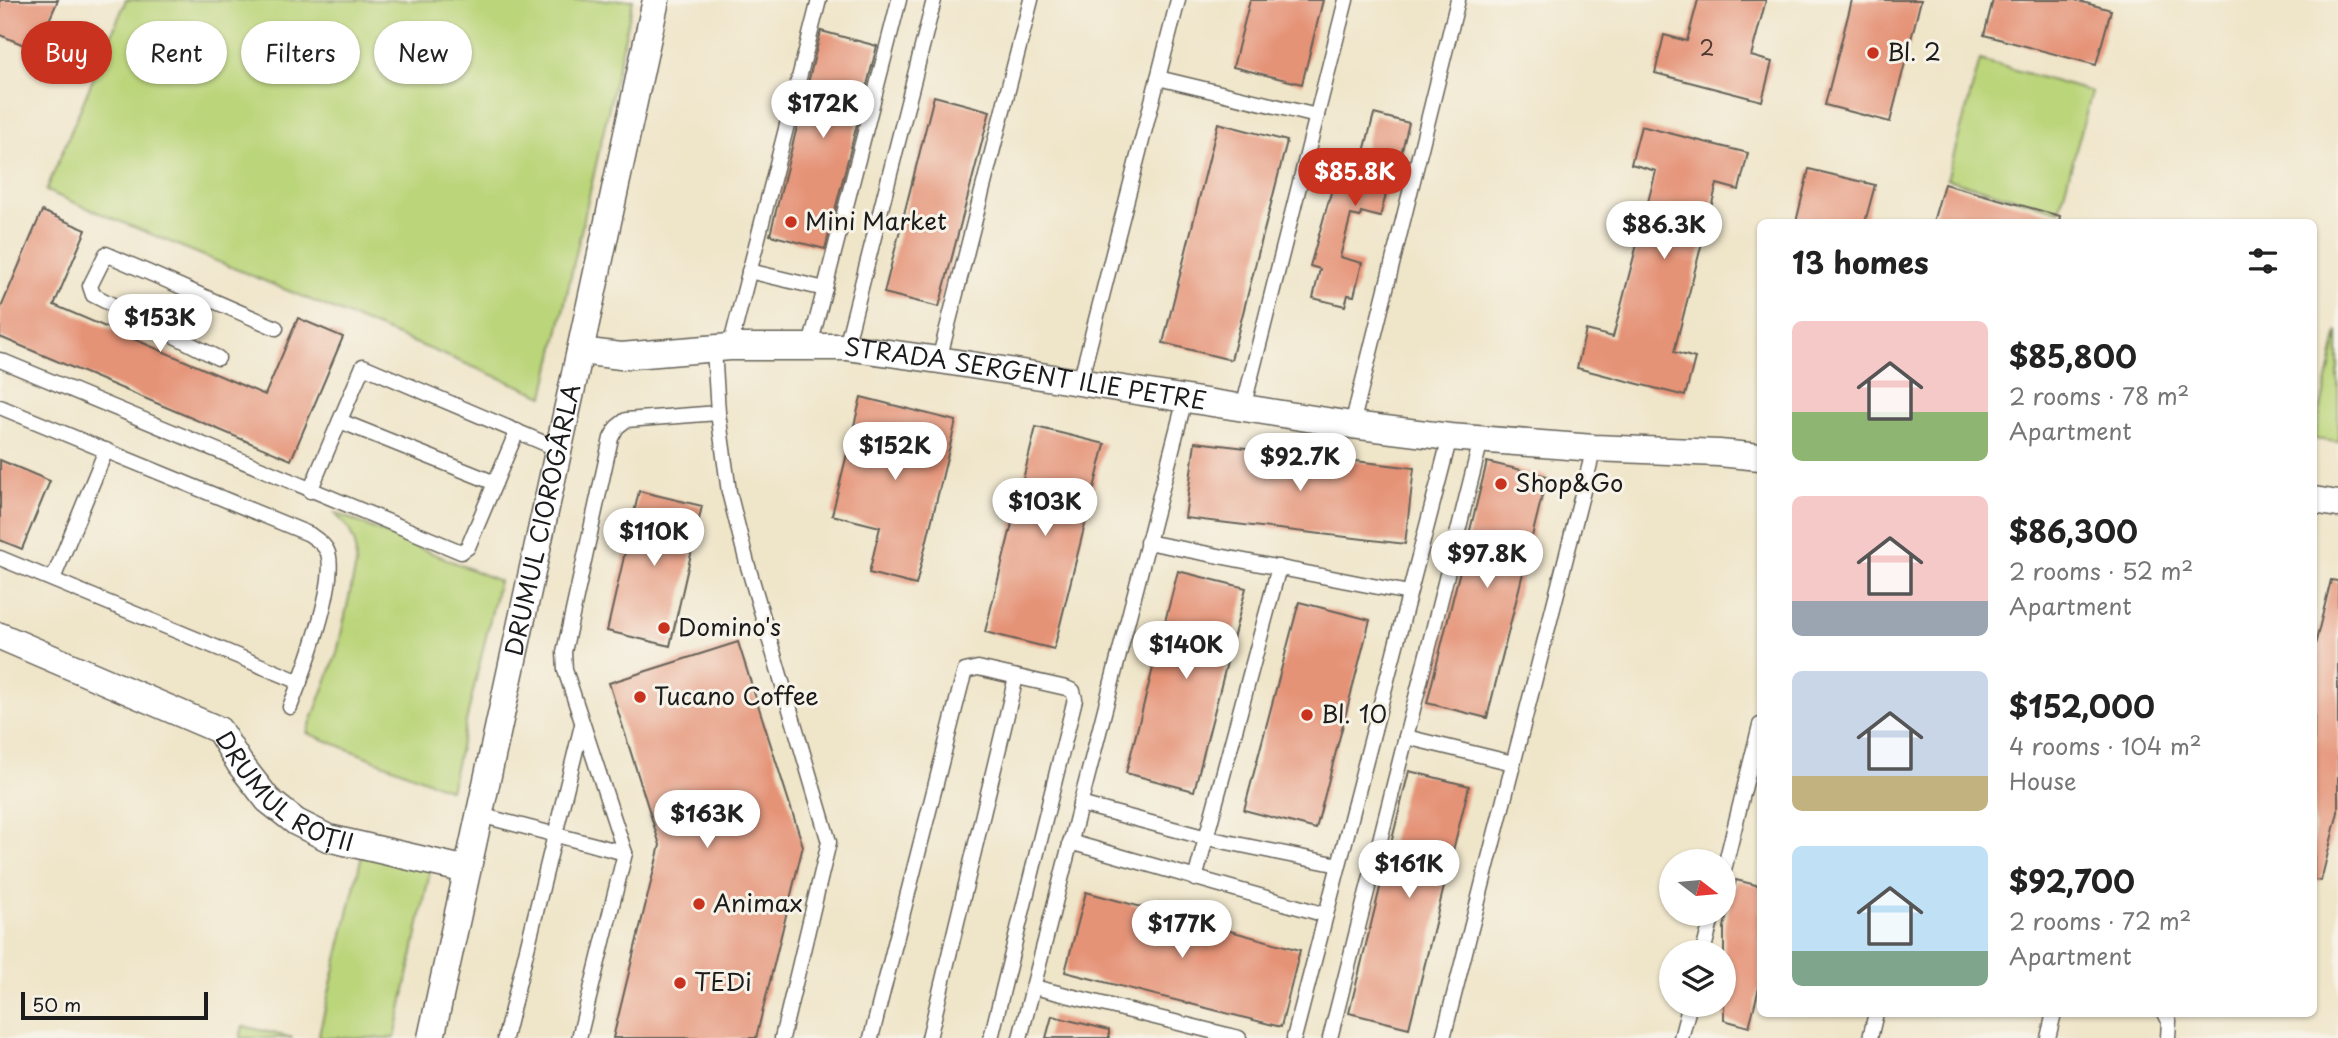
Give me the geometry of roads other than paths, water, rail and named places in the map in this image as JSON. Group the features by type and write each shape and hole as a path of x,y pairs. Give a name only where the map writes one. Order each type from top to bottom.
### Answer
{"street":[{"name":"DRUMUL CIOROGÂRLA","path":"431,1038 656,0"},
{"name":"STRADA SERGENT ILIE PETRE","path":"580,351 621,356 722,348 846,348 939,360 1352,425 1450,437 1757,457"},
{"path":"2317,500 2338,504"},
{"name":"DRUMUL ROȚII","path":"0,636 219,730 240,765 268,800 296,822 328,838 467,870"}],"lane":[{"path":"782,1038 829,842 747,562 729,492 718,413 722,348 749,271 819,0"},
{"path":"810,346 899,0"},
{"path":"846,348 934,0"},
{"path":"939,360 1031,0"},
{"path":"1080,383 1178,0"},
{"path":"1243,408 1346,0"},
{"path":"1352,425 1458,0"},
{"path":"1158,78 1317,116"},
{"path":"218,358 93,295 90,286 106,254 276,328"},
{"path":"749,271 825,289"},
{"path":"0,360 461,552 468,547 517,431"},
{"path":"310,491 363,366 558,449"},
{"path":"1020,1038 1185,399"},
{"path":"0,407 309,534 320,542 328,553 326,595 290,707"},
{"path":"579,1038 625,853 565,670 564,652 611,438 617,427 626,419 718,413"},
{"path":"340,421 495,483"},
{"path":"1294,1038 1450,437"},
{"path":"1330,1038 1482,440"},
{"path":"1443,1038 1594,448"},
{"path":"53,579 106,450"},
{"path":"1147,542 1409,593"},
{"path":"0,558 300,682"},
{"path":"1195,878 1279,567"},
{"path":"871,1038 965,671 978,668 1066,688 1073,691 1075,699 991,1038"},
{"path":"929,1038 1016,677"},
{"path":"505,1038 583,723"},
{"path":"1406,737 1513,763"},
{"path":"1729,849 1757,737"},
{"path":"1080,804 1207,838 1339,865"},
{"path":"480,815 625,853"},
{"path":"1070,842 1326,915"},
{"path":"1034,987 1238,1038"},
{"path":"1681,1038 1686,1017"},
{"path":"1870,1038 1875,1017"},
{"path":"2048,1038 2053,1017"},
{"path":"2167,1017 2168,1038"}],"place":[{"name":"Bl. 2","path":"1873,53"},
{"name":"Mini Market","path":"791,222"},
{"name":"Shop&Go","path":"1501,484"},
{"name":"Domino's","path":"664,628"},
{"name":"Tucano Coffee","path":"640,697"},
{"name":"Bl. 10","path":"1307,715"},
{"name":"Animax","path":"699,904"},
{"name":"TEDi","path":"680,983"}]}
